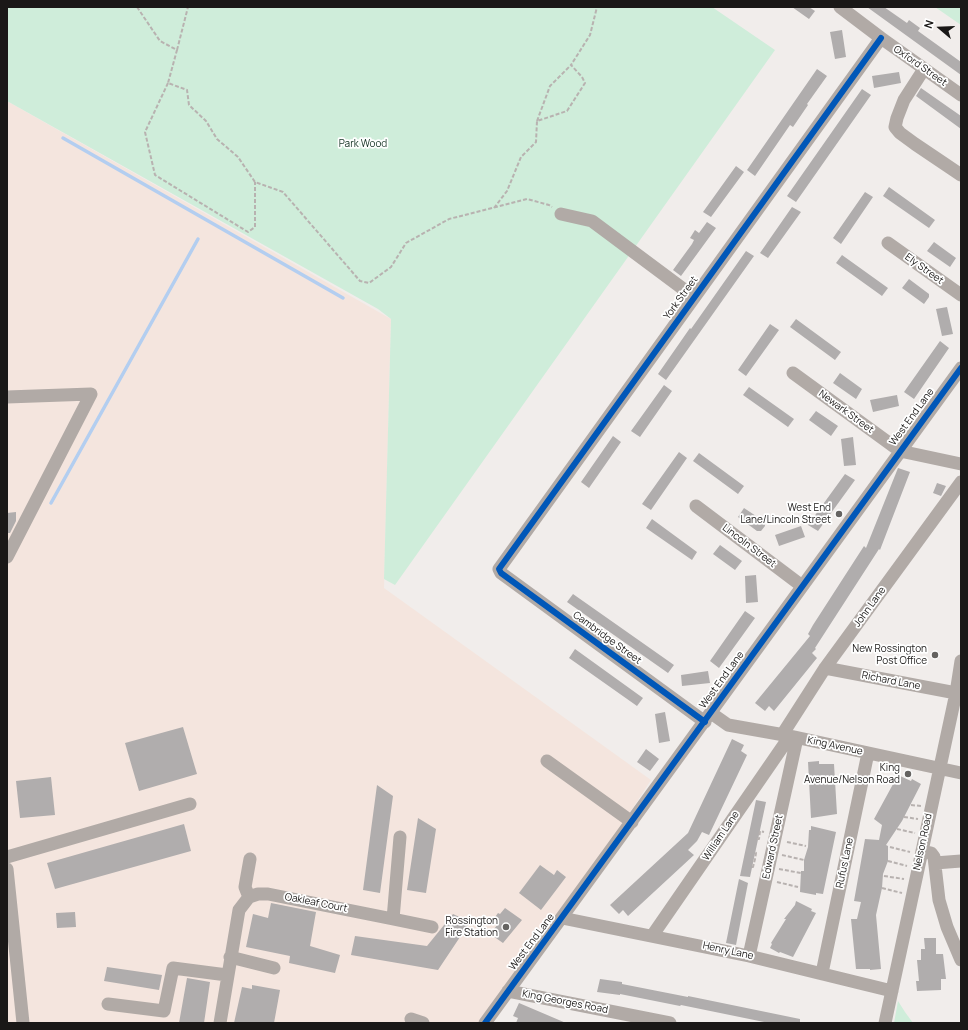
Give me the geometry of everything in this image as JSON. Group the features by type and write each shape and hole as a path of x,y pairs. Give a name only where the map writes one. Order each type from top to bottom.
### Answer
{"street":[{"name":"Oxford Street","path":"840,7 880,38 961,95"},
{"name":"York Street","path":"499,570 880,38"},
{"path":"924,69 904,100 896,118 895,127 900,133 915,144 961,175"},
{"path":"561,214 592,221 694,297"},
{"name":"Ely Street","path":"888,243 961,295"},
{"name":"Newark Street","path":"793,373 900,451"},
{"name":"West End Lane","path":"485,1023 708,718 900,451 958,375"},
{"path":"7,397 91,394 7,557"},
{"path":"900,451 961,464"},
{"name":"John Lane","path":"789,736 825,668 961,482"},
{"name":"Lincoln Street","path":"696,506 802,586"},
{"name":"Cambridge Street","path":"499,570 508,578 708,718"},
{"name":"Nelson Road","path":"885,1023 939,768 957,708 956,693 961,661"},
{"name":"Richard Lane","path":"825,668 956,693"},
{"name":"King Avenue","path":"708,718 728,724 961,773"},
{"name":"Edward Street","path":"749,956 775,840 789,736"},
{"name":"William Lane","path":"652,936 789,736"},
{"name":"Rufus Lane","path":"822,973 868,753"},
{"path":"547,761 632,822"},
{"path":"7,857 190,804"},
{"path":"388,918 400,838"},
{"path":"921,852 931,854 934,857 940,900 947,927 961,960"},
{"path":"220,1023 239,910 249,897 245,887 250,859"},
{"path":"935,863 961,861"},
{"path":"7,869 23,1023"},
{"name":"Oakleaf Court","path":"249,897 258,894 268,894 432,927"},
{"name":"Henry Lane","path":"562,918 749,956 892,991"},
{"path":"230,957 274,968"},
{"path":"108,1004 164,1011 173,968 227,975"},
{"name":"King Georges Road","path":"508,991 670,1023"}],"path":[{"path":"137,7 160,41 177,50"},
{"path":"168,84 188,90 189,106 206,121 217,139 238,157 255,182 255,227 248,232 155,175 145,132 168,84 188,7"},
{"path":"494,208 507,191 522,157 536,142 537,121 550,86 571,65 590,36 597,7"},
{"path":"537,121 567,111 585,83 582,77 571,65"},
{"path":"255,182 283,192 360,281 368,283 391,267 406,243 449,219 527,199 549,205 561,214"},
{"path":"898,829 925,835"},
{"path":"775,840 806,845"},
{"path":"890,848 921,852"},
{"path":"752,867 755,852"},
{"path":"772,853 804,859"},
{"path":"888,862 918,868"},
{"path":"769,867 801,872"},
{"path":"885,875 915,881"},
{"path":"766,880 798,886"},
{"path":"883,889 912,895"}],"shaded area":[{"path":"7,101 391,319 384,588 651,780 493,1023 7,1023"}],"green space":[{"name":"Park Wood","path":"7,7 712,7 775,50 395,585 384,579 391,319 378,309 7,101"},
{"path":"935,7 961,7 961,25"},
{"path":"898,1001 905,1012 913,1023 894,1023"}],"building":[{"path":"792,7 809,7 815,11 809,19"},
{"path":"867,7 884,7 907,23 909,20 920,28 918,31 961,62 961,75"},
{"path":"842,30 846,57 835,59 830,32"},
{"path":"817,69 827,76 793,127 790,125 755,176 747,170"},
{"path":"899,72 901,83 874,88 872,76"},
{"path":"921,88 961,116 961,129 916,96"},
{"path":"862,89 871,95 796,202 787,196"},
{"path":"736,166 744,172 711,217 703,212"},
{"path":"889,187 935,220 929,228 883,196"},
{"path":"865,192 873,197 841,244 833,238"},
{"path":"792,207 801,212 768,258 760,253"},
{"path":"707,222 716,228 681,276 673,270 692,244 694,240 690,238 695,230 699,233"},
{"path":"934,242 956,258 950,267 927,251"},
{"path":"746,251 754,256 666,380 658,374"},
{"path":"842,255 888,288 882,296 836,263"},
{"path":"909,279 929,294 929,297 924,304 902,288"},
{"path":"947,307 953,334 942,336 936,309"},
{"path":"796,319 841,352 835,360 790,327"},
{"path":"770,324 779,330 746,376 738,370"},
{"path":"940,341 949,348 914,399 904,392"},
{"path":"840,373 862,389 856,399 833,383"},
{"path":"664,385 672,391 640,437 631,431"},
{"path":"749,387 794,419 788,427 743,395"},
{"path":"897,395 899,406 873,412 870,400"},
{"path":"816,411 838,426 831,436 809,420"},
{"path":"613,436 621,442 589,488 581,482"},
{"path":"853,437 856,465 844,466 841,439"},
{"path":"679,452 687,458 651,510 642,504"},
{"path":"699,453 744,486 738,494 693,461"},
{"path":"898,468 910,472 880,550 879,549 812,653 817,658 774,711 769,706 765,711 755,703 810,636 808,634 813,625 864,546 866,548"},
{"path":"845,474 855,480 818,531 808,525"},
{"path":"937,483 946,486 941,496 933,493"},
{"path":"744,508 765,522 765,526 761,531 757,531 738,517"},
{"path":"16,512 16,521 10,533 7,533 7,513"},
{"path":"652,519 697,552 692,560 646,528"},
{"path":"801,526 805,537 779,546 775,535"},
{"path":"720,545 742,561 735,570 713,554"},
{"path":"756,575 758,602 746,603 745,576"},
{"path":"573,594 674,665 668,673 567,602"},
{"path":"745,611 755,618 719,668 710,661"},
{"path":"575,649 643,698 637,706 569,658"},
{"path":"708,671 710,683 682,686 681,675"},
{"path":"665,712 670,741 659,743 655,714"},
{"path":"183,727 197,774 139,791 125,743"},
{"path":"732,739 744,745 741,751 747,755 709,835 702,832 697,841 688,850 694,855 628,916 623,910 619,914 610,905 688,833"},
{"path":"646,749 659,759 650,771 637,762"},
{"path":"819,761 819,764 834,764 837,814 811,818 808,762"},
{"path":"898,775 911,781 912,779 921,784 902,821 886,845 888,846 888,861 883,874 882,888 876,915 881,969 856,969 851,919 857,919 861,902 854,901 865,839 879,840 882,825 874,819"},
{"path":"51,777 55,815 20,818 16,781"},
{"path":"377,785 393,796 380,893 363,890"},
{"path":"756,800 766,802 750,877 740,876"},
{"path":"418,818 436,829 426,893 407,890"},
{"path":"184,824 191,851 55,889 47,863"},
{"path":"811,826 836,832 823,894 816,893 816,895 800,892 801,871 804,871 804,860 808,847 809,830 811,830"},
{"path":"540,865 554,875 557,870 566,877 541,910 519,893"},
{"path":"739,879 748,883 736,945 726,943"},
{"path":"796,901 812,909 811,911 816,913 793,957 780,952 779,953 770,948 771,943 786,919 784,919 795,905"},
{"path":"271,903 316,912 310,946 340,955 335,973 289,963 290,956 246,947 253,914 268,918"},
{"name":"Rossington Fire Station","path":"505,908 522,920 503,943 490,934 498,924 493,920 498,913 500,914"},
{"path":"75,912 76,927 57,928 56,913"},
{"path":"453,914 470,922 438,970 351,955 355,936 427,946"},
{"path":"924,938 936,938 936,954 943,954 946,979 941,979 941,990 917,991 916,981 919,981 917,960 921,960 921,949 925,949"},
{"path":"107,967 162,975 159,990 104,981"},
{"path":"187,978 210,982 204,1023 179,1023"},
{"path":"600,979 622,982 622,984 800,1019 800,1023 769,1023 620,994 597,992"},
{"path":"252,985 280,990 274,1023 234,1023 242,987 252,989"},
{"path":"519,1003 566,1023 516,1023 518,1018 513,1016"}],"waterway":[{"path":"63,138 343,298"},
{"path":"51,503 198,239"}],"cycle path":[{"path":"705,722 501,573 499,569 881,38"},
{"path":"485,1023 961,368"}],"place":[{"name":"West End Lane/Lincoln Street","path":"839,514"},
{"name":"New Rossington Post Office","path":"935,655"},
{"name":"King Avenue/Nelson Road","path":"908,774"},
{"name":"Rossington Fire Station","path":"506,927"}]}
